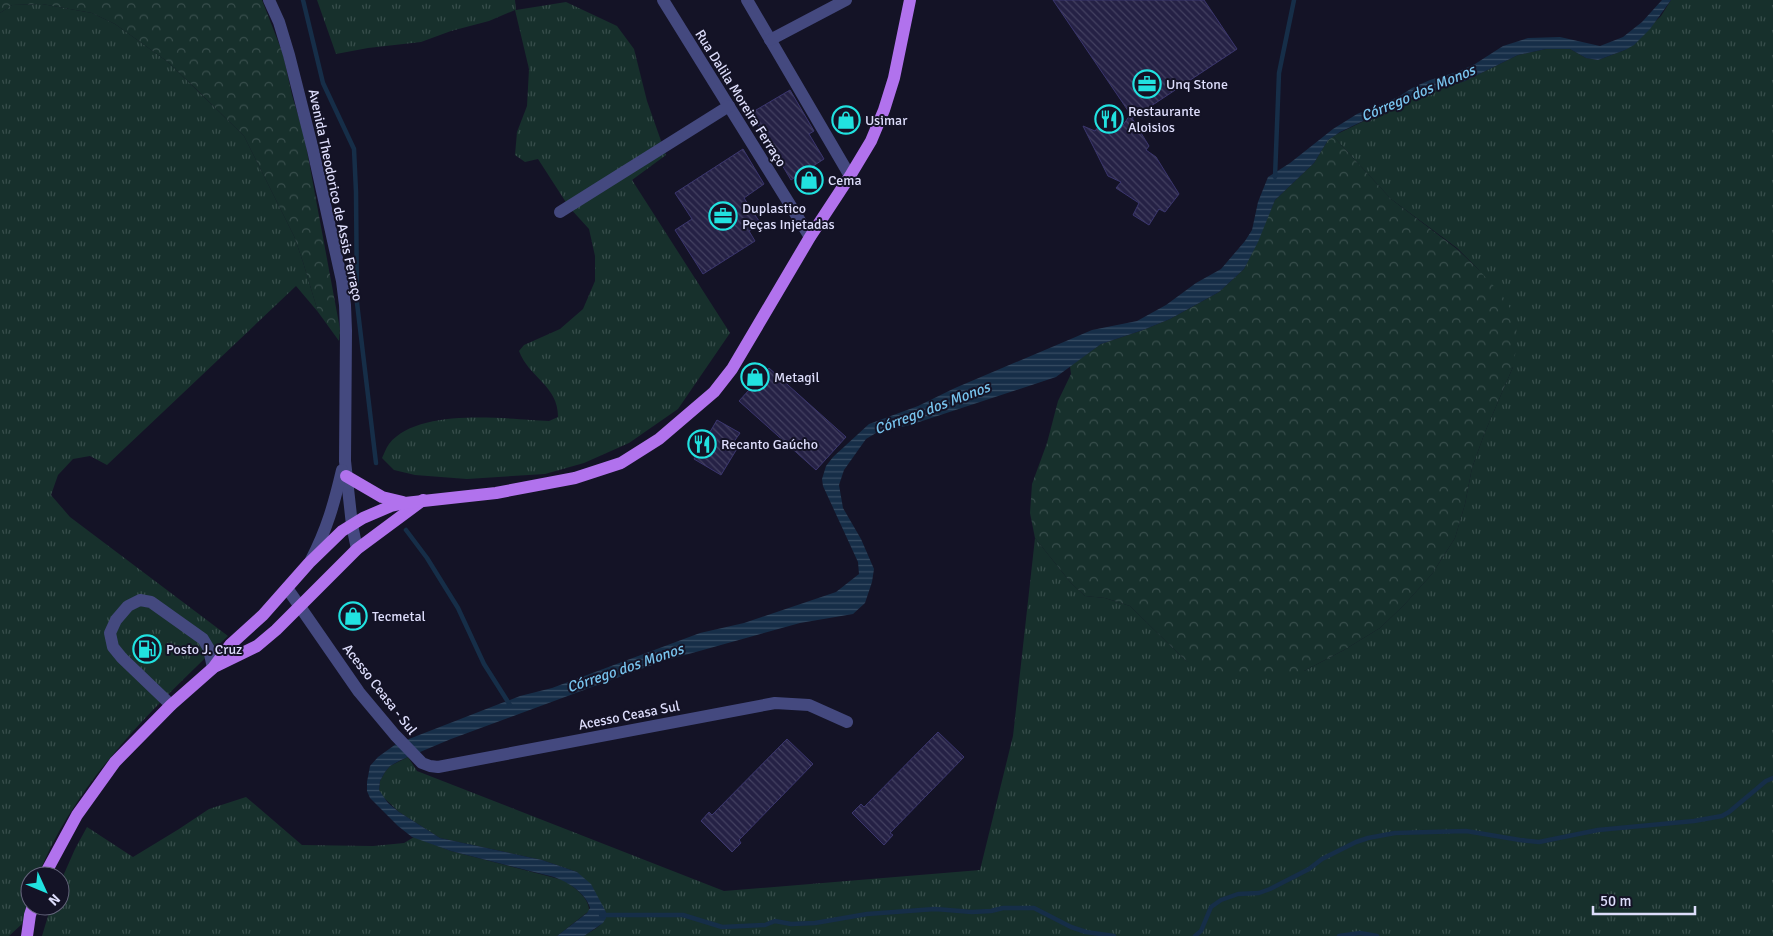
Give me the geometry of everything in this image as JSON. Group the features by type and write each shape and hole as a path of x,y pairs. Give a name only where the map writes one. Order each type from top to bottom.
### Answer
{"main road":[{"path":"50,866 77,816 115,762 171,705 213,668 230,645 263,615 309,563 342,532 363,518 390,506 405,502 496,493 575,478 621,463 659,439 714,392 732,368 810,237 871,141 884,110 894,78 910,0"},
{"path":"346,476 382,497 405,502"},
{"path":"213,668 257,646 300,607 357,549 423,500"},
{"path":"27,936 31,916"}],"street":[{"name":"Avenida Theodorico de Assis Ferraço","path":"269,0 279,22 289,55 313,150 342,281 346,331 344,461 357,549"},
{"name":"Rua Dalila Moreira Ferraço","path":"664,0 810,237"},
{"path":"747,0 850,176"},
{"path":"770,40 846,0"},
{"path":"560,212 729,106"},
{"name":"Avenida Theodorico de Assis Ferraço","path":"309,563 331,517 344,461"},
{"name":"Acesso Ceasa - Sul","path":"287,588 359,692 416,759"},
{"path":"171,705 113,647 110,633 116,620 128,606 140,600 152,602 203,639 209,649 213,668"},
{"name":"Acesso Ceasa Sul","path":"416,759 430,766 438,767 775,704 809,705 847,722"}],"green space":[{"path":"0,0 262,0 283,54 292,95 304,135 340,329 339,341 318,312 294,236 244,136 168,62 115,24 92,13 42,4 12,5 0,13"},
{"path":"317,0 515,0 516,10 566,2 617,26 634,49 647,101 666,155 632,180 730,333 678,409 629,443 584,463 545,474 467,479 415,475 394,470 382,458 389,444 402,432 441,420 488,418 549,421 558,417 557,406 553,397 529,368 519,351 524,345 560,329 583,309 595,281 595,256 589,229 569,207 538,159 525,162 515,155 517,132 527,106 529,69 515,10 489,21 451,31 421,42 336,54"},
{"path":"1671,0 1773,0 1773,936 584,936 602,923 606,912 577,872 542,860 440,838 399,812 382,796 379,790 380,781 385,772 390,766 408,757 417,771 724,891 980,870 1013,736 1035,538 1071,583 1085,596 1105,598 1130,606 1186,661 1304,671 1380,628 1432,574 1455,538 1465,504 1472,468 1513,367 1479,270 1457,248 1391,199 1333,136 1420,94 1465,81 1518,55 1546,49 1570,49 1586,58 1598,60 1625,50 1661,16"},
{"path":"42,4 92,13 115,24 168,62 244,136 294,236 318,312 296,286 107,465 90,456 73,459 58,475 51,495 70,517 228,636 120,746 73,808 43,866 20,866 20,916 25,916 22,924 9,936 0,936 0,13 12,5"},
{"path":"1333,136 1391,199 1457,249 1502,295 1516,318 1517,343 1513,367 1472,468 1465,504 1455,538 1432,574 1380,628 1344,650 1304,671 1237,679 1186,661 1130,606 1105,598 1085,596 1071,583 1035,538 1030,513 1032,484 1047,443 1058,401 1071,374 1070,366 1101,344 1170,319 1219,292 1244,269 1275,200 1314,163 1328,140"},
{"path":"246,797 302,845 373,846 404,843 414,837 451,851 563,880 584,897 589,906 589,911 557,936 42,936 48,916 70,916 70,866 68,866 87,827 133,857 209,809"}],"water":[{"name":"Córrego dos Monos","path":"1662,0 1671,0 1650,29 1634,45 1625,50 1598,60 1586,58 1570,49 1546,49 1518,55 1465,81 1420,94 1340,132 1328,140 1314,163 1275,200 1258,242 1244,269 1219,292 1170,319 1101,344 1056,377 910,425 876,433 866,439 844,470 839,485 843,508 861,539 874,569 865,603 853,614 800,623 660,662 451,739 390,766 380,781 379,790 388,803 440,838 542,860 577,872 591,884 606,912 606,918 603,923 584,936 557,936 587,913 590,908 581,893 570,885 554,877 451,851 412,837 370,798 367,791 367,782 370,766 378,757 396,744 520,696 552,688 700,633 744,623 836,592 859,574 858,562 823,486 822,479 826,466 833,457 869,424 918,406 955,388 1092,330 1137,321 1166,305 1196,283 1221,269 1245,241 1252,230 1258,202 1268,177 1290,163 1333,129 1357,114 1398,97 1430,80 1457,72 1475,64 1503,46 1528,38 1560,37 1600,46 1623,37 1642,22"}],"building":[{"name":"Unq Stone","path":"1053,0 1204,0 1237,49 1133,118"},
{"path":"790,90 814,131 809,134 824,159 791,180 751,113"},
{"path":"1130,115 1149,146 1146,150 1156,157 1179,194 1165,212 1159,209 1149,225 1133,215 1139,203 1116,188 1121,182 1108,176 1083,126 1095,131 1099,126 1106,131 1110,126 1119,131"},
{"path":"743,149 764,184 744,198 761,224 749,231 755,241 703,274 675,230 692,219 675,193"},
{"path":"769,368 846,437 816,470 739,401"},
{"path":"717,420 740,433 733,443 738,447 721,475 694,459"},
{"path":"938,732 964,757 890,833 893,835 884,845 852,813 861,804 864,807"},
{"path":"787,739 813,764 739,840 741,843 732,852 701,821 709,812 712,815"}],"waterway":[{"path":"303,0 323,83 354,149 357,303 376,463"},
{"path":"1275,177 1279,73 1294,0"},
{"path":"406,530 427,558 458,608 484,664 510,705"},
{"path":"1195,936 1201,931 1211,907 1221,900 1238,894 1259,893 1270,889 1309,869 1322,859 1368,838 1395,833 1466,831 1539,842 1598,830 1694,821 1722,816 1766,781 1773,778"},
{"path":"601,915 683,915 722,927 765,925 775,921 791,924 815,923 867,914 935,909 972,912 1003,908 1034,908 1071,927 1086,932 1114,936"},
{"path":"1339,936 1360,933 1377,936"}],"place":[{"name":"Unq Stone","path":"1147,84"},
{"name":"Restaurante Aloisios","path":"1109,119"},
{"name":"Usimar","path":"846,120"},
{"name":"Cema","path":"809,180"},
{"name":"Duplastico Peças Injetadas","path":"723,216"},
{"name":"Metagil","path":"755,377"},
{"name":"Recanto Gaúcho","path":"702,444"},
{"name":"Tecmetal","path":"353,616"},
{"name":"Posto J. Cruz","path":"147,649"}]}
